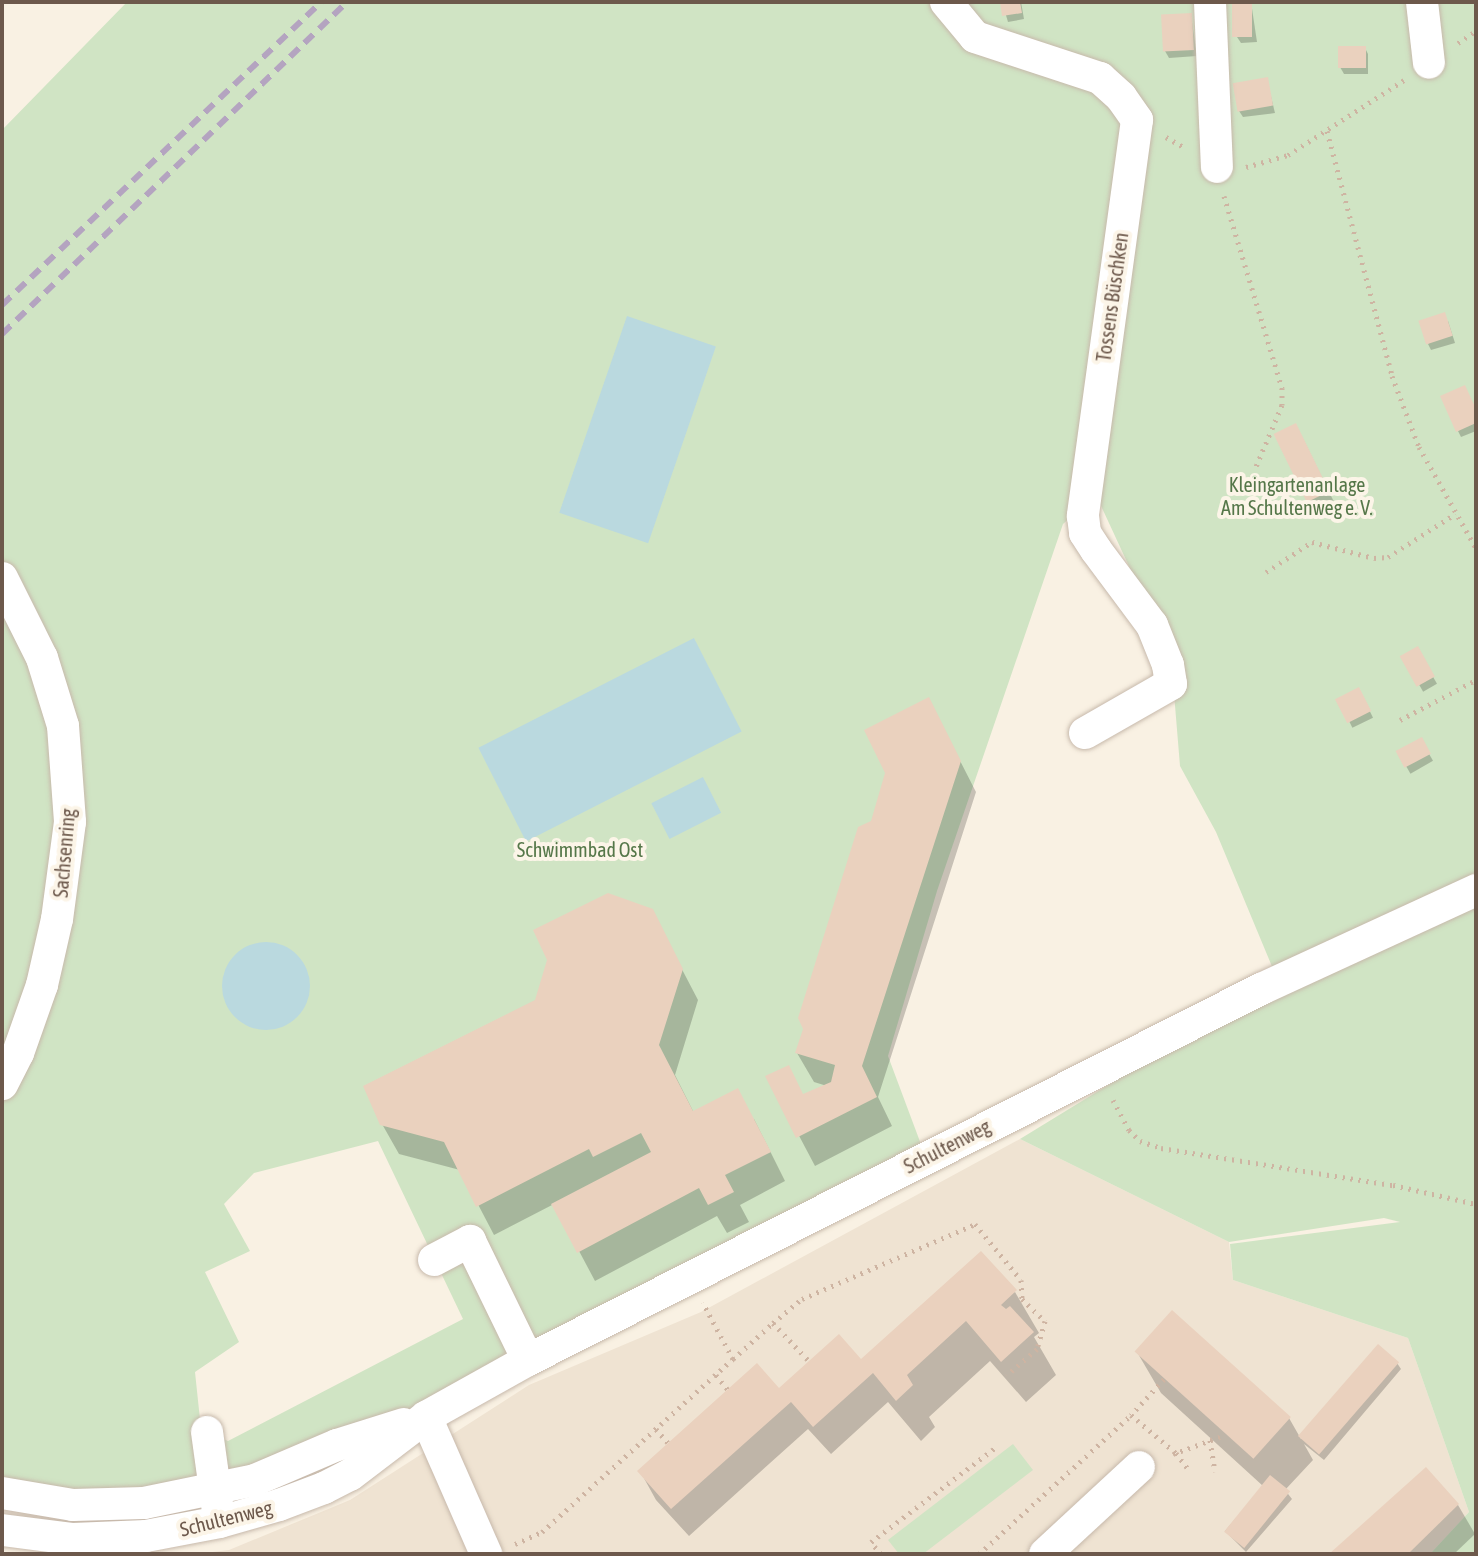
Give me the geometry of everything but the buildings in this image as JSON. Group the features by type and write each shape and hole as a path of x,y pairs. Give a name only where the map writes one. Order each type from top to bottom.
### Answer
{"street":[{"path":"946,2 956,18 975,37 1100,78 1121,97 1137,120"},
{"path":"1210,2 1217,167"},
{"path":"1422,2 1429,63"},
{"name":"Tossens Büschken","path":"1085,733 1171,684 1168,665 1152,625 1085,533 1083,516 1137,120"},
{"name":"Sachsenring","path":"2,578 42,658 63,726 70,822 57,919 42,985 18,1053 2,1084"},
{"name":"Schultenweg","path":"2,1530 73,1539 146,1536 220,1522 279,1505 350,1475 426,1417 528,1360 1097,1071 1317,962 1476,890"},
{"path":"434,1260 470,1241 528,1360"},
{"path":"426,1417 495,1551"},
{"name":"Schultenweg","path":"2,1493 73,1505 144,1503 255,1480 337,1445 426,1417"},
{"path":"207,1432 220,1522"},
{"path":"1045,1554 1139,1467"}],"path":[{"path":"1137,120 1217,167 1252,167 1288,155 1476,31"},
{"path":"1327,131 1392,376 1419,447 1476,548"},
{"path":"1217,167 1282,388 1282,405 1255,469"},
{"path":"1266,572 1312,542 1374,558 1388,557 1455,514"},
{"path":"1400,720 1476,680"},
{"path":"1097,1071 1129,1130 1140,1141 1161,1148 1393,1185 1476,1204"},
{"path":"495,1551 542,1532 802,1299 975,1224 1021,1280 1022,1299 1045,1321 1037,1349 1007,1375"},
{"path":"690,1277 733,1359"},
{"path":"773,1323 809,1361"},
{"path":"715,1375 728,1390"},
{"path":"979,1554 1131,1415 1164,1379"},
{"path":"1131,1415 1176,1453 1189,1470"},
{"path":"656,1428 668,1443"},
{"path":"1139,1467 1225,1435"},
{"path":"1210,1440 1215,1472"},
{"path":"881,1554 871,1542 995,1448"}],"shaded area":[{"path":"1020,1139 1229,1242 1233,1280 1408,1338 1469,1512 1430,1554 196,1554 229,1550 350,1500 529,1385 701,1312"}],"green space":[{"path":"127,2 1476,2 1476,1554 1430,1554 1469,1512 1408,1338 1233,1280 1230,1244 1400,1222 1384,1218 1229,1242 1020,1139 1278,981 1216,832 1180,766 1171,657 1096,495 1063,524 937,891 888,1056 925,1155 491,1379 213,1489 2,1493 2,130","holes":["378,1141 463,1319 228,1441 201,1429 195,1372 239,1342 205,1272 250,1251 224,1204 254,1173"]},
{"path":"1013,1444 1033,1470 923,1554 899,1554 888,1540"}],"water":[{"path":"627,316 716,347 648,543 559,513"},
{"path":"694,638 742,732 526,841 478,748"},
{"path":"703,777 721,813 669,839 651,803"},
{"path":"266,942 283,946 297,955 306,969 310,986 306,1003 297,1017 283,1026 266,1030 249,1026 235,1017 226,1003 222,986 226,969 235,955 249,946"}],"railway":[{"path":"2,305 321,2"},
{"path":"2,334 347,2"}],"park label":[{"name":"Kleingartenanlage Am Schultenweg e. V.","path":"1297,496"},
{"name":"Schwimmbad Ost","path":"580,849"}]}
